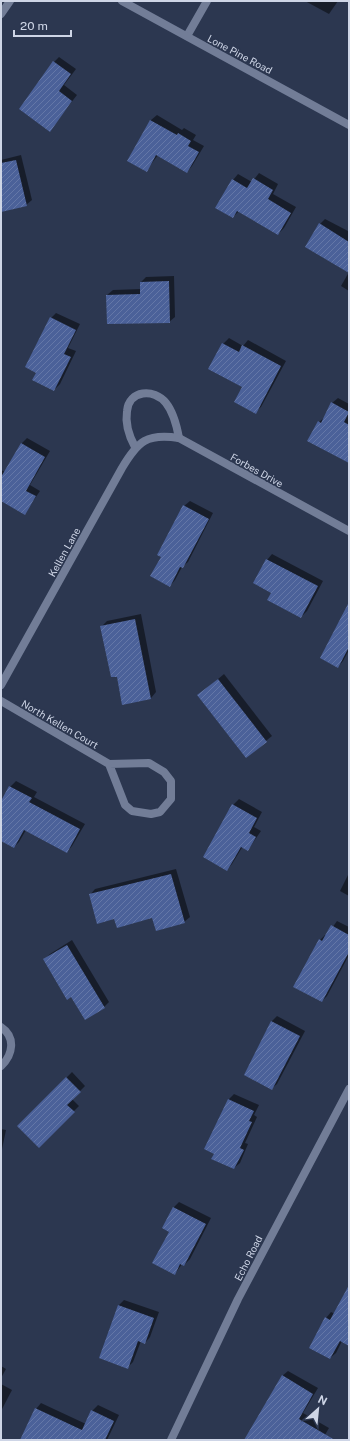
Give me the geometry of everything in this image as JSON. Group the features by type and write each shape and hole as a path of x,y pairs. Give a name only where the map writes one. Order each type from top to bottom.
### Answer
{"street":[{"path":"1,14 10,1"},
{"name":"Lone Pine Road","path":"122,1 349,125"},
{"path":"187,36 207,1"},
{"path":"135,448 129,436 127,411 129,402 136,396 146,392 160,397 167,404 177,426 179,438"},
{"name":"Forbes Drive","path":"135,448 142,442 152,438 166,436 179,438 349,531"},
{"name":"Kellen Lane","path":"1,685 135,448"},
{"name":"North Kellen Court","path":"1,701 109,764"},
{"path":"140,762 149,763 159,768 171,781 171,799 160,812 151,814 132,811 125,805 109,764 140,762"},
{"path":"1,1027 10,1037 11,1050 9,1058 1,1066"},
{"name":"Echo Road","path":"171,1440 238,1299 349,1089"}],"building":[{"path":"53,61 71,74 59,91 72,101 50,132 19,109"},
{"path":"150,120 191,141 188,146 199,152 187,173 156,155 147,172 127,161"},
{"path":"16,160 27,206 1,212 1,163"},
{"path":"253,178 273,190 268,199 291,213 278,235 237,211 233,218 215,208 232,179 247,188"},
{"path":"319,223 349,242 349,273 305,247"},
{"path":"169,281 170,323 107,324 106,295 140,294 140,282"},
{"path":"50,317 76,330 64,354 71,357 54,391 32,380 36,373 25,367"},
{"path":"222,343 239,352 242,345 281,366 256,414 234,402 242,387 208,369"},
{"path":"331,402 349,412 344,422 349,425 349,463 307,441 318,421 321,423"},
{"path":"21,443 45,457 26,491 36,496 25,515 1,501 1,477"},
{"path":"183,505 209,519 183,568 180,567 170,587 150,576 161,557 157,555"},
{"path":"266,559 318,586 301,618 267,600 271,593 253,583"},
{"path":"349,602 349,647 338,668 320,658"},
{"path":"135,619 151,699 122,705 117,677 111,677 100,626"},
{"path":"218,679 267,742 246,758 197,695"},
{"path":"9,786 32,798 29,802 80,829 67,853 24,830 14,848 1,841 1,801"},
{"path":"232,804 257,818 249,833 256,837 248,851 241,847 227,871 203,857"},
{"path":"171,874 185,923 156,931 152,918 117,928 114,919 97,924 89,894"},
{"path":"331,925 349,935 349,952 322,1002 293,987 319,939 322,941"},
{"path":"67,945 105,1008 85,1020 71,997 67,1000 43,959"},
{"path":"271,1021 300,1036 272,1090 244,1075"},
{"path":"66,1077 81,1092 67,1105 75,1112 39,1148 17,1126"},
{"path":"228,1099 254,1111 249,1121 252,1122 240,1148 244,1150 234,1169 211,1159 214,1154 204,1149"},
{"path":"173,1207 206,1224 184,1266 180,1264 175,1275 152,1263 169,1232 162,1228"},
{"path":"349,1285 349,1346 340,1341 330,1359 309,1348 325,1317 330,1320"},
{"path":"118,1305 154,1318 145,1344 138,1341 128,1369 99,1358"},
{"path":"282,1375 313,1394 299,1419 335,1440 244,1440"},
{"path":"35,1408 82,1430 91,1410 114,1421 105,1440 20,1440"}]}
